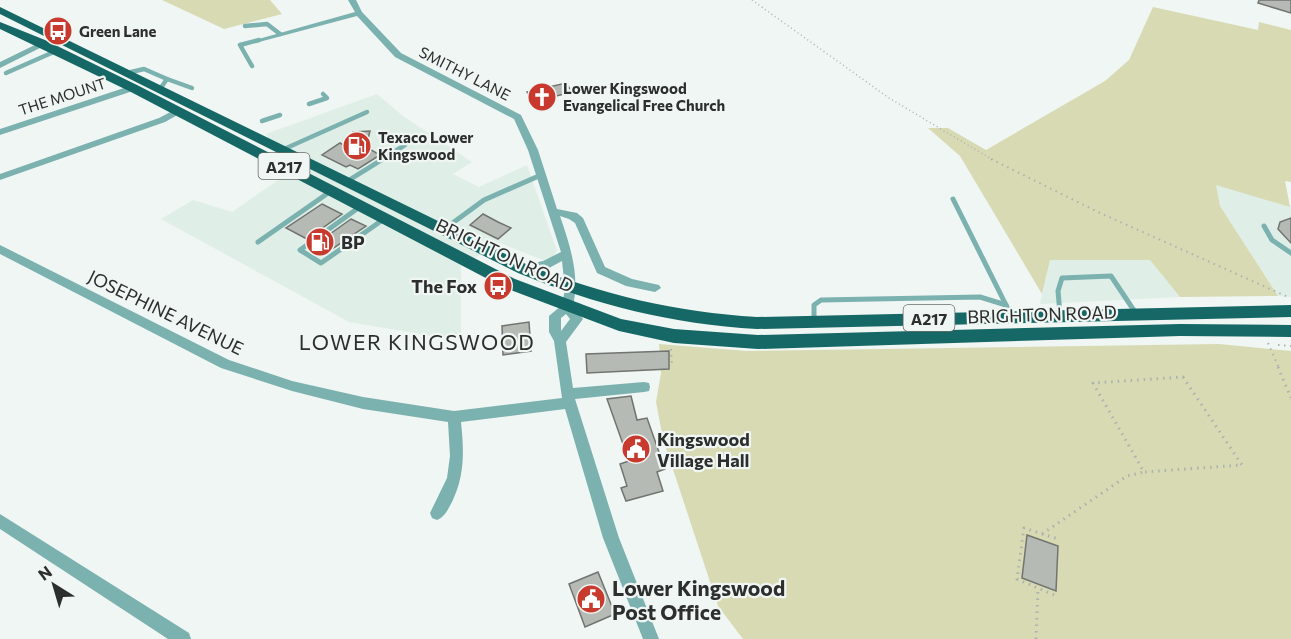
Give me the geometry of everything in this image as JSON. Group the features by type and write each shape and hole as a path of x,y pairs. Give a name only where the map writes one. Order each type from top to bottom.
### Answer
{"highway":[{"name":"BRIGHTON ROAD","path":"0,10 127,73 164,84 282,150 523,269 570,289 642,311 681,318 756,322 1008,310 1060,314 1291,311"},
{"name":"BRIGHTON ROAD","path":"0,26 50,47 133,88 509,283 619,325 674,336 758,342 1180,330 1266,338 1291,331"}],"street":[{"name":"SMITHY LANE","path":"352,0 359,13 398,55 518,117 541,174 567,254 570,289 567,307"},
{"path":"259,40 359,13"},
{"path":"3,69 50,47"},
{"name":"THE MOUNT","path":"0,132 133,88"},
{"path":"0,177 162,120 178,111"},
{"path":"553,211 573,216 579,221 601,270 630,283 655,288"},
{"name":"JOSEPHINE AVENUE","path":"0,249 225,364 292,386 363,403 454,417 644,387"},
{"path":"523,269 545,265 567,254"},
{"path":"560,341 577,319 567,307 555,316 555,332 560,341 569,398 611,538 651,639"},
{"path":"437,513 451,492 458,464 454,417"},
{"path":"0,521 183,639"}],"lane":[{"path":"245,26 267,24 280,34"},
{"path":"252,66 240,45 259,40"},
{"path":"3,69 50,47"},
{"path":"164,84 192,88"},
{"path":"309,105 327,98 323,94"},
{"path":"282,150 368,112"},
{"path":"262,122 280,115"},
{"path":"346,182 405,145"},
{"path":"443,231 484,200 541,174"},
{"path":"258,242 331,190"},
{"path":"953,199 1008,310"},
{"path":"361,206 300,250 321,263 384,219"},
{"path":"1264,226 1272,240 1291,253"},
{"path":"1060,314 1058,291 1062,278 1111,276 1135,312"}],"path":[{"path":"752,0 795,35 916,116 1035,182 1291,299"},
{"path":"672,368 670,345 674,336"},
{"path":"1266,338 1291,346"},
{"path":"1266,338 1291,398"},
{"path":"1042,534 1127,476 1144,472 1242,465 1183,378 1093,383 1144,472"},
{"path":"1054,595 1017,579 1024,528 1058,539"},
{"path":"1036,639 1038,588"}],"shaded area":[{"path":"377,94 403,116 472,162 453,174 479,187 527,165 557,251 553,257 543,260 500,243 461,266 461,341 349,322 161,219 193,200 232,212 287,174 266,134"},
{"path":"1215,184 1291,207 1291,297 1278,296 1220,206"},
{"path":"1050,260 1150,260 1180,297 1040,304"}],"green space":[{"path":"162,0 270,0 282,14 224,29"},
{"path":"1153,7 1258,30 1259,22 1291,30 1291,182 1285,181 1290,207 1216,185 1220,206 1278,296 1180,297 1150,260 1050,260 1042,294 960,156 928,128 948,128 986,150 1105,81 1129,60"},
{"path":"659,344 747,351 1219,344 1291,351 1291,639 743,639 718,606 663,439 656,402 661,373"}],"building":[{"path":"1259,0 1291,0 1291,13 1258,3"},
{"name":"Lower Kingswood Evangelical Free Church","path":"566,83 572,92 533,102 527,92"},
{"path":"370,131 366,147 380,155 358,169 350,165 346,167 322,155 340,143 349,148 353,132"},
{"path":"322,204 342,214 307,239 286,228"},
{"path":"483,214 511,228 498,239 470,225"},
{"path":"1291,218 1291,243 1278,229 1280,222"},
{"path":"351,219 366,226 329,251 316,244"},
{"path":"529,322 531,351 503,355 502,326"},
{"path":"669,351 669,369 587,373 586,354"},
{"path":"631,396 637,420 647,418 665,469 657,472 663,491 626,501 621,488 627,486 620,464 629,461 607,399"},
{"path":"1027,535 1058,546 1056,591 1022,578"},
{"path":"598,572 615,614 585,627 569,584"}],"place":[{"name":"Green Lane","path":"58,31"},
{"name":"Lower Kingswood Evangelical Free Church","path":"542,97"},
{"name":"Texaco Lower Kingswood","path":"357,146"},
{"name":"BP","path":"320,242"},
{"name":"The Fox","path":"498,286"},
{"name":"Kingswood Village Hall","path":"636,449"},
{"name":"Lower Kingswood Post Office","path":"591,599"}],"district":[{"name":"LOWER KINGSWOOD","path":"417,341"}]}
